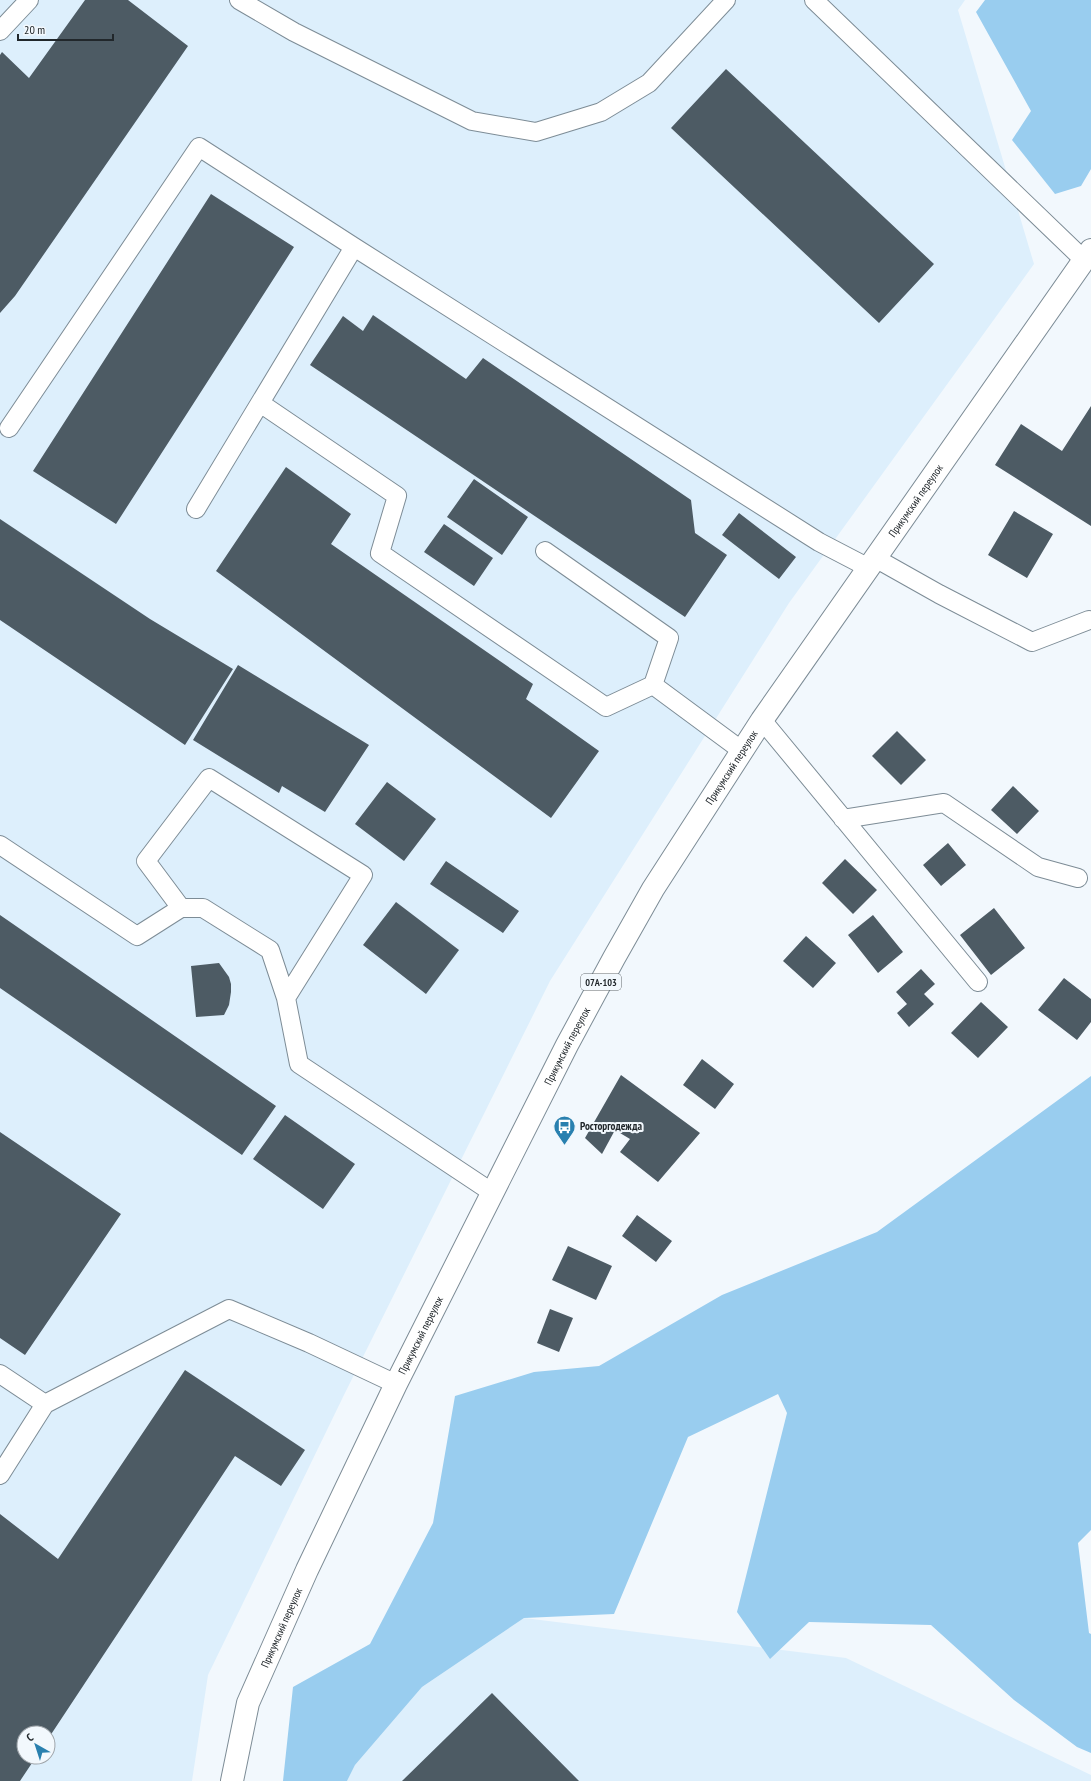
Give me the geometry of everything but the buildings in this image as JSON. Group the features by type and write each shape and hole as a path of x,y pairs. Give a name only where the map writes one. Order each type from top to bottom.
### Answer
{"main road":[{"name":"Прикумский переулок","path":"232,1781 248,1703 307,1570 396,1384 567,1045 618,951 653,889 741,750 1088,255"}],"lane":[{"path":"0,31 29,0"},
{"path":"239,0 294,32 472,121 536,132 601,112 649,82 726,0"},
{"path":"814,0 1088,255"},
{"path":"9,428 199,147 819,542 872,563 939,594 1032,642 1089,620"},
{"path":"196,509 354,247"},
{"path":"260,403 397,496 380,553 606,707 653,685 669,638 545,551"},
{"path":"653,685 741,750"},
{"path":"762,720 978,982"},
{"path":"181,908 146,861 209,778 363,875 286,998"},
{"path":"843,819 944,803 1038,868 1078,878"},
{"path":"0,845 137,936 181,908 204,908 270,950 286,998 299,1064 493,1193"},
{"path":"0,1475 45,1404 228,1308 309,1343 396,1384"},
{"path":"0,1374 45,1404"}],"shaded area":[{"path":"0,0 965,0 958,10 1034,264 789,603 550,981 343,1397 208,1675 192,1781 0,1781"},
{"path":"985,0 1091,0 1091,169 1081,186 1055,194 1012,140 1031,111 976,12"},
{"path":"1091,1076 1091,1530 1078,1543 1089,1633 1091,1634 1091,1753 1077,1747 1014,1700 931,1625 809,1622 770,1659 737,1612 787,1413 778,1394 688,1437 614,1614 524,1618 422,1687 355,1765 347,1781 283,1781 293,1687 370,1644 433,1523 455,1396 534,1372 599,1366 722,1295 877,1232"},
{"path":"524,1618 846,1658 1091,1775 1091,1781 347,1781 355,1765 422,1687"}],"place":[{"name":"Росторгодежда","path":"565,1146"}]}
